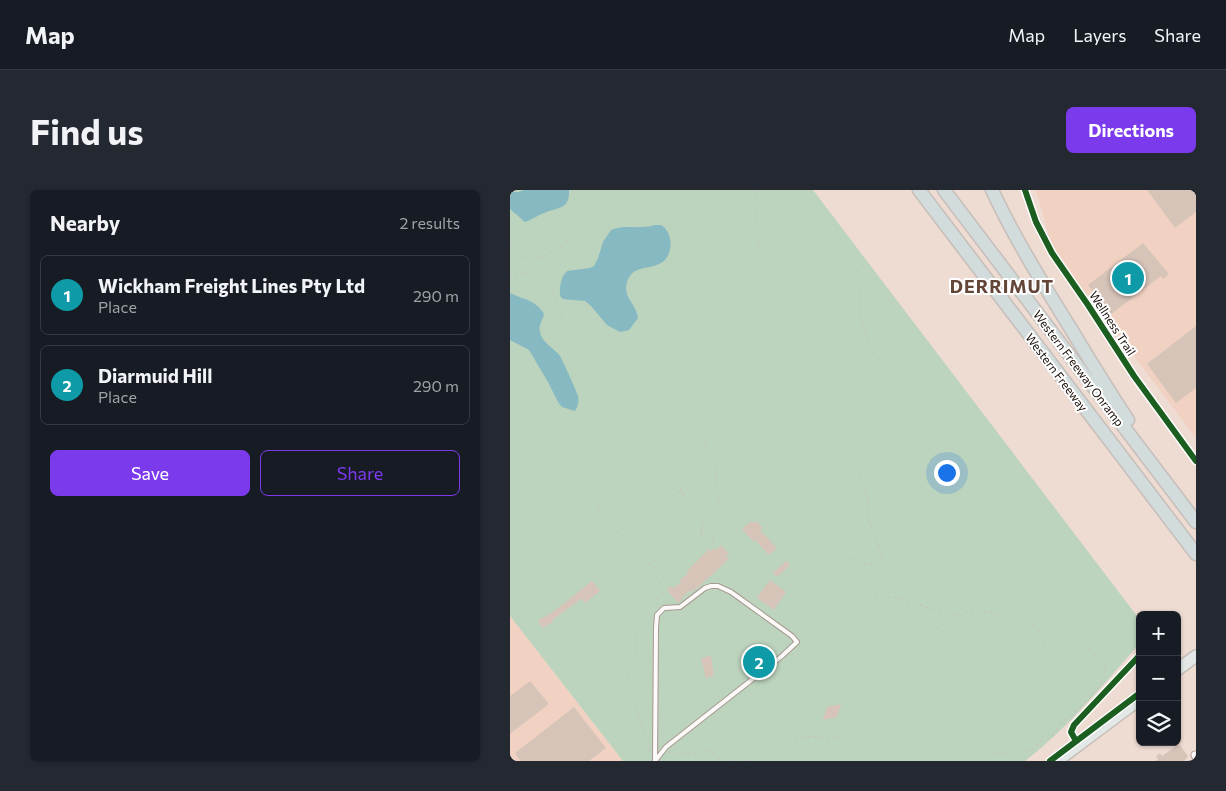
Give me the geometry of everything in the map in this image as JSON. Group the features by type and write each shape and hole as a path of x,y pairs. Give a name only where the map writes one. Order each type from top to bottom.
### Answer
{"highway":[{"name":"Western Freeway","path":"919,190 1196,554"},
{"name":"Western Freeway Onramp","path":"944,190 1196,522"},
{"path":"992,190 1009,227 1103,383 1196,516"}],"main road":[{"path":"1181,667 1196,656"},
{"path":"1057,761 1137,701"}],"lane":[{"path":"718,586 787,632 798,642 666,747 656,761 656,628 658,616 664,608 680,607 705,588 718,586"}],"path":[{"path":"758,190 754,206 758,230 758,249"},
{"path":"510,245 522,258 533,258 558,250 578,234"},
{"path":"837,256 845,257 857,269 859,275 859,308 868,342 891,378"},
{"path":"510,280 516,275 524,273 546,283 552,291 563,322"},
{"path":"846,556 870,564 878,563 883,555 868,519 869,504 866,491 851,455"},
{"path":"666,458 684,495"},
{"path":"668,484 684,495 706,519"},
{"path":"589,488 610,525 630,542 642,560 666,574"},
{"path":"700,530 711,533 712,545"},
{"path":"869,599 884,595 959,615"},
{"path":"937,629 959,615 978,608 1030,622 1035,626 1046,648 1022,669"},
{"path":"980,758 990,754 1033,748 1053,735 1060,724 1069,719 1097,688 1105,675 1103,660 1093,655 1081,645 1074,635 1072,627"},
{"path":"1086,712 1103,694"},
{"path":"734,761 752,738 766,728"},
{"path":"748,761 764,757 801,736 832,738 844,736"}],"shaded area":[{"path":"1036,190 1196,190 1196,438 1053,251"},
{"path":"510,616 623,761 510,761"}],"green space":[{"path":"510,190 813,190 1136,615 1136,648 1071,720 1025,761 623,761 510,616"}],"water":[{"path":"524,190 569,190 569,196 562,207 525,222 510,209 510,192"},
{"path":"661,225 668,233 670,251 664,261 654,266 637,270 627,282 626,292 638,318 629,330 620,332 607,325 585,301 563,299 560,296 561,283 567,271 594,266 603,242 611,230 622,227"},
{"path":"510,293 537,305 544,314 540,327 541,336 560,356 578,396 578,404 575,411 562,407 558,402 529,350 510,340"}],"building":[{"path":"1147,190 1196,190 1196,212 1175,228"},
{"path":"1143,243 1169,274 1163,279 1161,276 1110,315 1088,285"},
{"path":"1196,326 1196,388 1176,403 1147,364"},
{"path":"751,521 754,523 756,521 763,528 760,530 777,548 769,555 742,529"},
{"path":"721,545 729,554 726,556 729,559 696,589 689,591 678,603 667,590 681,582 680,580 688,573 687,571 709,549 710,551 714,548 716,550"},
{"path":"786,561 790,565 777,577 773,573"},
{"path":"770,580 786,592 774,610 757,598"},
{"path":"592,581 600,591 585,603 581,599 552,620 553,622 542,628 538,620 553,612"},
{"path":"711,656 714,676 706,678 701,658"},
{"path":"530,681 549,704 510,734 510,696"},
{"path":"841,704 837,717 823,720 827,707"},
{"path":"574,707 606,748 589,761 520,761 515,753"},
{"path":"1176,746 1180,746 1188,756 1184,761 1156,761 1158,759 1156,756 1160,753 1162,756"}],"cycle path":[{"name":"Wellness Trail","path":"1025,190 1036,222 1052,253 1134,376 1196,461"},
{"path":"1076,741 1071,732 1074,725 1139,656"},
{"path":"1050,761 1136,696"}],"place":[{"name":"Wickham Freight Lines Pty Ltd","path":"1128,278"},
{"name":"Diarmuid Hill","path":"759,662"}],"district":[{"name":"DERRIMUT","path":"1002,286"}]}
